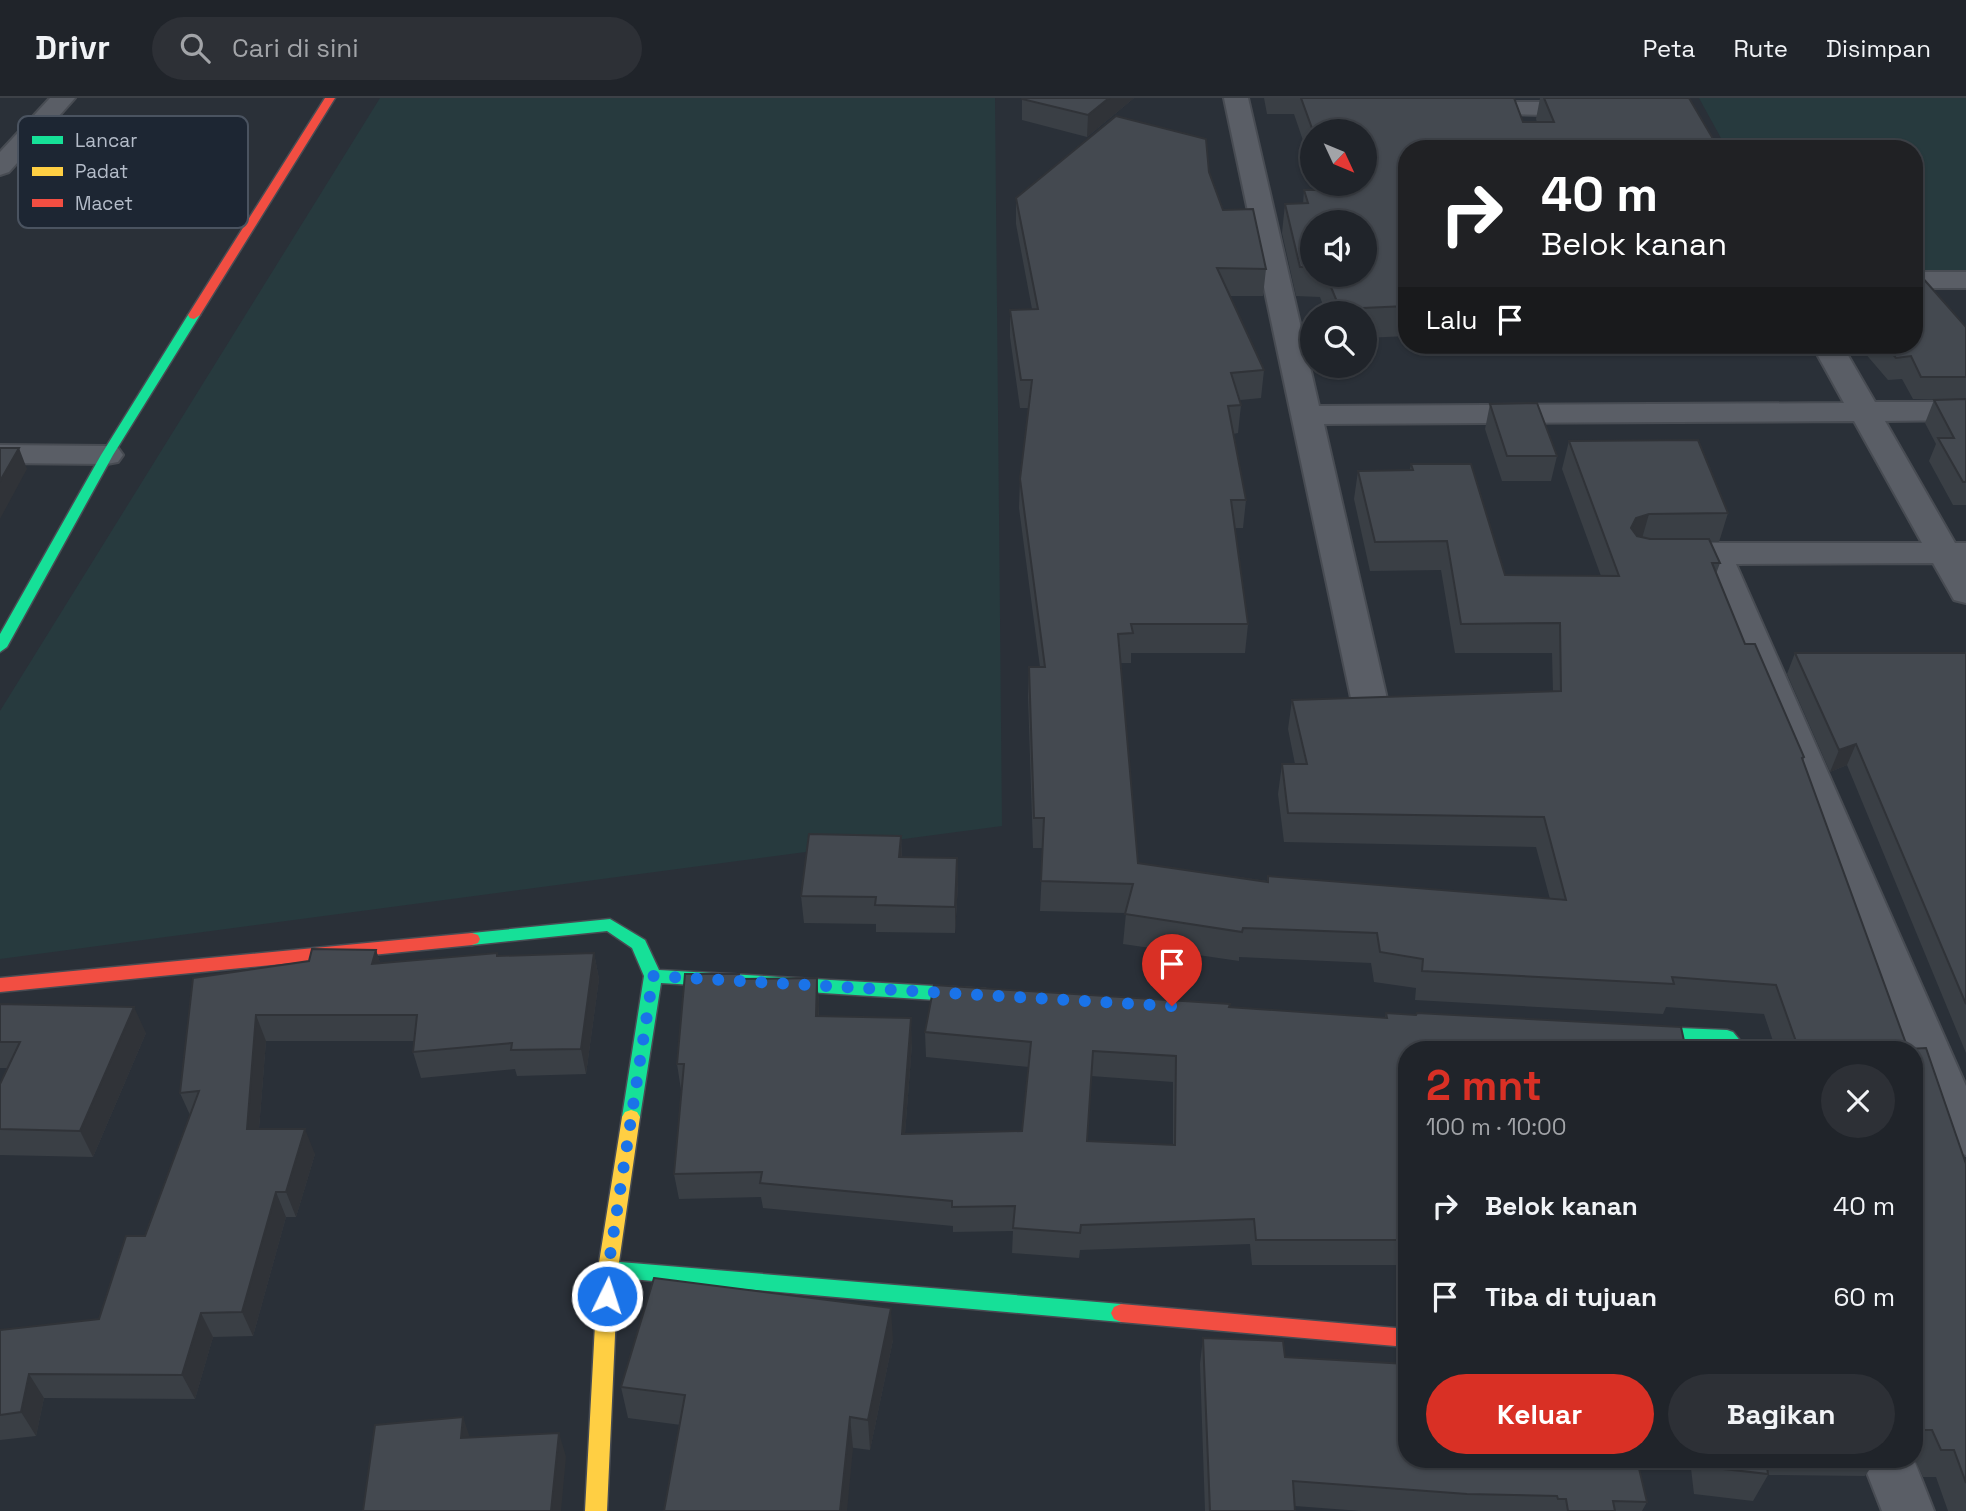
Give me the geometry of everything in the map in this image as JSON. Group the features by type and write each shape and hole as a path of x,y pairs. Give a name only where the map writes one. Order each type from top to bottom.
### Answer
{"street":[{"path":"47,116 63,98"},
{"path":"0,647 107,455 330,98"},
{"path":"1236,98 1371,712"},
{"path":"1518,112 1611,109"},
{"path":"0,167 18,147"},
{"path":"1923,280 1966,280"},
{"path":"1832,354 1863,411 1954,553 1966,592"},
{"path":"1306,415 1966,411"},
{"path":"0,454 107,455"},
{"path":"1714,553 1966,1137"},
{"path":"1666,554 1954,553"},
{"path":"0,985 610,925 635,936 643,947 653,976 608,1269 596,1511"},
{"path":"653,976 999,996"},
{"path":"1609,1031 1727,1037 1731,1041"},
{"path":"608,1269 1398,1337"},
{"path":"1891,1468 1908,1511"}],"green space":[{"path":"380,98 995,98 1002,826 0,959 0,711"},
{"path":"1699,98 1966,98 1966,271 1923,272 1923,140 1722,140"}],"building":[{"path":"1023,98 1109,98 1088,115"},
{"path":"1301,98 1514,98 1523,122 1554,122 1544,98 1689,98 1714,140 1398,140 1398,306 1377,307 1377,301 1337,301 1331,287 1377,287 1377,210 1300,210 1300,267 1285,204 1308,203 1306,196 1377,196 1377,119 1309,119"},
{"path":"1116,116 1206,139 1209,172 1223,210 1253,209 1266,269 1217,268 1264,370 1231,373 1241,405 1228,406 1246,500 1231,500 1248,624 1131,624 1133,633 1118,634 1138,863 1268,882 1268,876 1566,900 1544,817 1288,813 1282,764 1307,764 1292,700 1561,691 1560,623 1461,624 1447,541 1375,542 1358,471 1413,470 1411,464 1471,464 1505,575 1619,576 1569,441 1698,440 1728,513 1649,514 1636,518 1631,528 1637,536 1650,539 1709,539 1720,563 1712,563 1745,644 1755,644 1804,757 1802,758 1905,1041 1796,1041 1776,985 1672,977 1674,984 1422,971 1423,959 1380,952 1377,933 1243,928 1242,932 1125,914 1133,884 1041,881 1044,818 1034,818 1029,667 1045,667 1020,479 1032,380 1021,380 1010,310 1038,309 1016,198"},
{"path":"1923,278 1966,327 1966,377 1921,377 1911,356 1896,358 1893,354 1923,354"},
{"path":"1966,399 1966,482 1963,482 1938,438 1954,438 1934,400"},
{"path":"1537,403 1557,456 1507,456 1490,404"},
{"path":"0,448 19,448 0,481"},
{"path":"1795,653 1966,653 1966,1004 1856,744 1839,750"},
{"path":"809,834 901,836 899,857 957,858 955,907 875,905 876,897 801,896"},
{"path":"312,949 376,950 372,964 497,953 497,956 594,953 581,1049 511,1050 512,1043 413,1052 417,1015 256,1015 247,1129 305,1129 286,1192 276,1192 242,1312 201,1313 182,1375 29,1374 21,1412 0,1415 0,1330 99,1319 126,1236 145,1236 199,1091 180,1093 193,978 309,961"},
{"path":"685,974 739,974 738,979 817,978 816,1016 911,1018 902,1134 1022,1131 1031,1042 925,1032 934,985 1230,1004 1229,1007 1387,1018 1386,1013 1417,1013 1681,1027 1684,1041 1398,1041 1398,1240 1256,1240 1254,1219 1081,1225 1080,1233 1013,1228 1015,1206 952,1207 952,1201 760,1183 762,1172 674,1174 684,1064 677,1064","holes":["1093,1051 1176,1056 1175,1145 1087,1141"]},
{"path":"0,1004 134,1007 80,1131 0,1129 0,1084 20,1042 0,1042"},
{"path":"1923,1048 1926,1048 1966,1164 1966,1483 1954,1450 1941,1450 1932,1430 1923,1430"},
{"path":"654,1278 891,1308 868,1420 850,1417 840,1511 664,1511 685,1395 621,1387"},
{"path":"1203,1338 1283,1341 1285,1357 1398,1363 1398,1468 1639,1468 1647,1502 1613,1501 1615,1511 1568,1511 1566,1499 1558,1499 1557,1496 1467,1494 1293,1481 1295,1511 1210,1511"},
{"path":"463,1417 461,1438 559,1433 551,1511 363,1511 375,1425"},
{"path":"1716,1468 1767,1468 1768,1474"}],"traffic: fast":[{"path":"0,647 107,455 194,315"},
{"path":"472,939 610,925 639,944 653,976 631,1117"},
{"path":"653,976 985,996"},
{"path":"1632,1033 1727,1037 1731,1041"},
{"path":"608,1269 1121,1313"}],"traffic: slow":[{"path":"596,1511 608,1269 631,1117"}],"traffic: jam":[{"path":"194,315 330,98"},
{"path":"0,985 472,939"},
{"path":"1121,1313 1398,1337"}],"route":[{"path":"607,1296 608,1269 653,976 1172,1006"}]}
